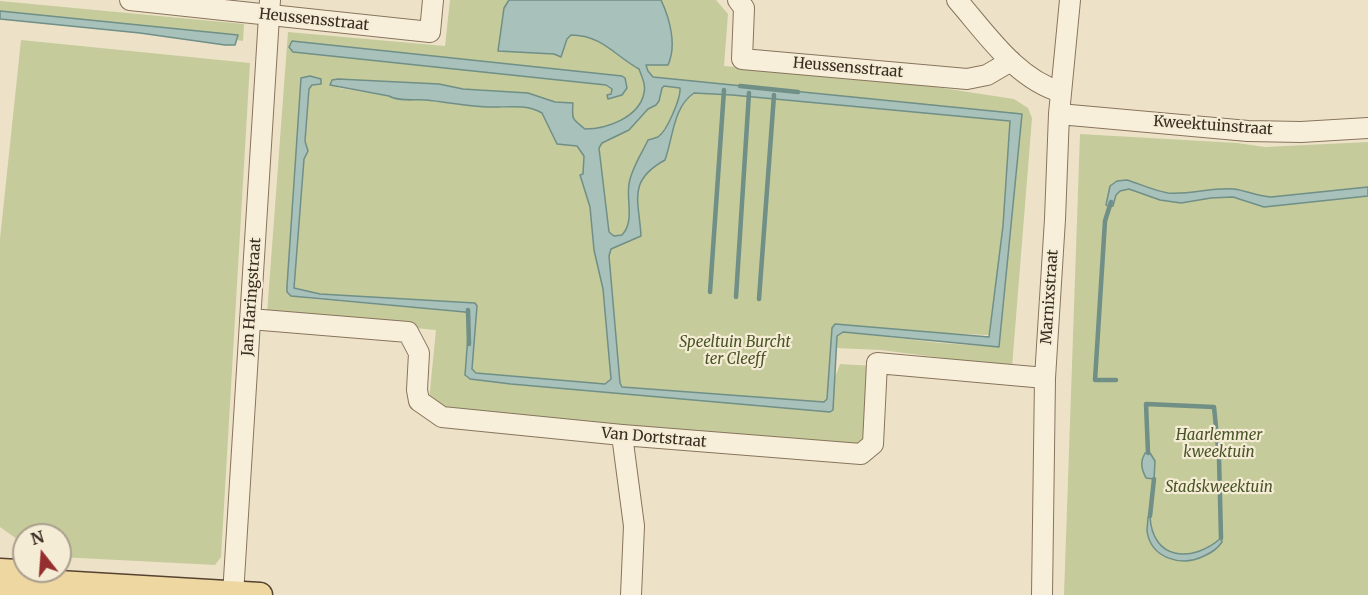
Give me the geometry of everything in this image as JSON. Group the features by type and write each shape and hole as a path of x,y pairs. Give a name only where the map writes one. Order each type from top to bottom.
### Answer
{"main road":[{"path":"0,590 59,583 260,595"}],"street":[{"name":"Heussensstraat","path":"130,0 269,8 430,32 433,0"},
{"name":"Heussensstraat","path":"738,0 744,8 742,59 966,79 987,75 1011,61"},
{"path":"957,0 1011,61 1047,88 1061,92"},
{"name":"Marnixstraat","path":"1042,595 1045,378 1059,114 1070,0"},
{"name":"Jan Haringstraat","path":"232,595 249,319 254,284 269,8"},
{"name":"Kweektuinstraat","path":"1059,114 1248,131 1301,132 1368,128"},
{"name":"Van Dortstraat","path":"249,319 408,332 419,353 417,390 419,401 442,417 622,435 861,454 873,444 877,363 1045,378"},
{"path":"622,435 634,526 631,595"}],"green space":[{"path":"450,0 509,0 504,8 559,57 571,35 582,36 600,43 639,69 644,93 635,109 612,124 585,129 572,119 572,108 563,102 539,97 490,90 463,89 439,84 332,80 339,88 397,99 528,108 542,113 557,144 577,146 584,156 583,174 580,176 583,179 590,207 594,250 603,289 611,379 605,384 476,373 472,369 475,303 320,294 294,288 304,159 308,151 305,141 309,89 315,83 320,84 320,79 301,78 287,292 291,296 465,312 469,315 469,322 465,375 467,378 511,384 830,412 833,410 834,380 840,364 874,366 864,437 856,447 434,410 429,400 436,330 267,314 288,32 445,46","holes":["292,41 622,76 627,83 622,95 608,99 612,89 606,85 294,52 289,48"]},
{"path":"661,0 716,0 728,14 724,66 883,79 1014,99 1028,108 1032,118 1012,367 881,350 836,348 837,336 843,332 999,347 1021,114 653,77 647,65 668,65 672,50 669,24"},
{"path":"0,1 244,24 243,41 237,40 238,35 0,11"},
{"path":"21,40 250,63 221,557 215,565 72,558 72,523 12,523 12,536 0,527 0,239"},
{"path":"664,86 680,88 679,100 668,123 635,170 628,188 629,223 623,235 614,236 609,232 599,148 602,143 629,130 648,109 656,105"},
{"name":"Speeltuin Burcht ter Cleeff","path":"694,93 1010,121 1003,226 990,335 936,333 835,324 832,328 827,399 824,402 622,387 609,256 611,249 641,236 638,202 640,184 653,168 665,160 678,114 687,99"},
{"name":"Haarlemmer kweektuin","path":"1080,134 1237,143 1265,147 1368,142 1368,595 1064,595"}],"water":[{"path":"509,0 661,0 670,24 672,50 668,65 646,65 653,77 1022,114 999,347 843,332 837,336 833,410 830,412 470,379 465,375 469,315 465,312 291,296 287,292 287,286 301,78 310,76 321,79 321,84 312,85 309,89 305,141 308,151 304,159 294,288 320,294 475,303 477,306 472,369 476,373 605,384 611,379 603,289 594,250 590,207 580,175 583,174 584,156 577,146 557,144 542,113 528,108 402,100 330,85 332,80 338,79 439,84 463,89 528,93 555,102 573,103 573,118 585,129 612,124 636,109 641,102 644,90 639,69 591,38 571,35 567,39 561,57 554,54 498,51 504,8","holes":["664,86 680,88 676,106 662,134 648,140 637,161 628,190 628,223 622,235 614,236 609,232 599,148 602,143 629,130 648,109 656,105","694,93 1010,121 1003,226 989,337 835,324 832,328 827,399 824,402 622,387 609,256 611,249 641,236 638,202 640,184 653,168 665,160 678,115 687,99"]},
{"path":"0,11 238,35 235,45 225,45 140,33 0,19"},
{"path":"292,41 622,76 625,78 627,88 622,95 608,99 607,95 611,94 612,89 606,85 293,52 289,47"},
{"path":"1127,180 1168,193 1234,189 1271,197 1368,187 1368,196 1264,207 1233,197 1181,203 1160,200 1129,189 1120,191 1116,195 1113,206 1106,205 1110,186 1117,181"},
{"path":"1145,453 1150,453 1155,461 1154,479 1146,478 1143,471 1142,462"},
{"path":"1150,516 1152,531 1158,542 1166,549 1176,553 1187,554 1198,551 1221,538 1222,542 1212,552 1195,559 1186,561 1169,558 1154,548 1150,541 1147,531"}],"waterway":[{"path":"740,86 798,92"},
{"path":"710,292 724,90"},
{"path":"736,297 749,93"},
{"path":"759,299 774,95"},
{"path":"1111,202 1105,221 1095,380 1116,380"},
{"path":"468,310 469,344"},
{"path":"1148,453 1146,404 1214,407 1219,458 1221,538"},
{"path":"1150,516 1154,479"}],"park label":[{"name":"Stadskweektuin","path":"1219,488"}]}
